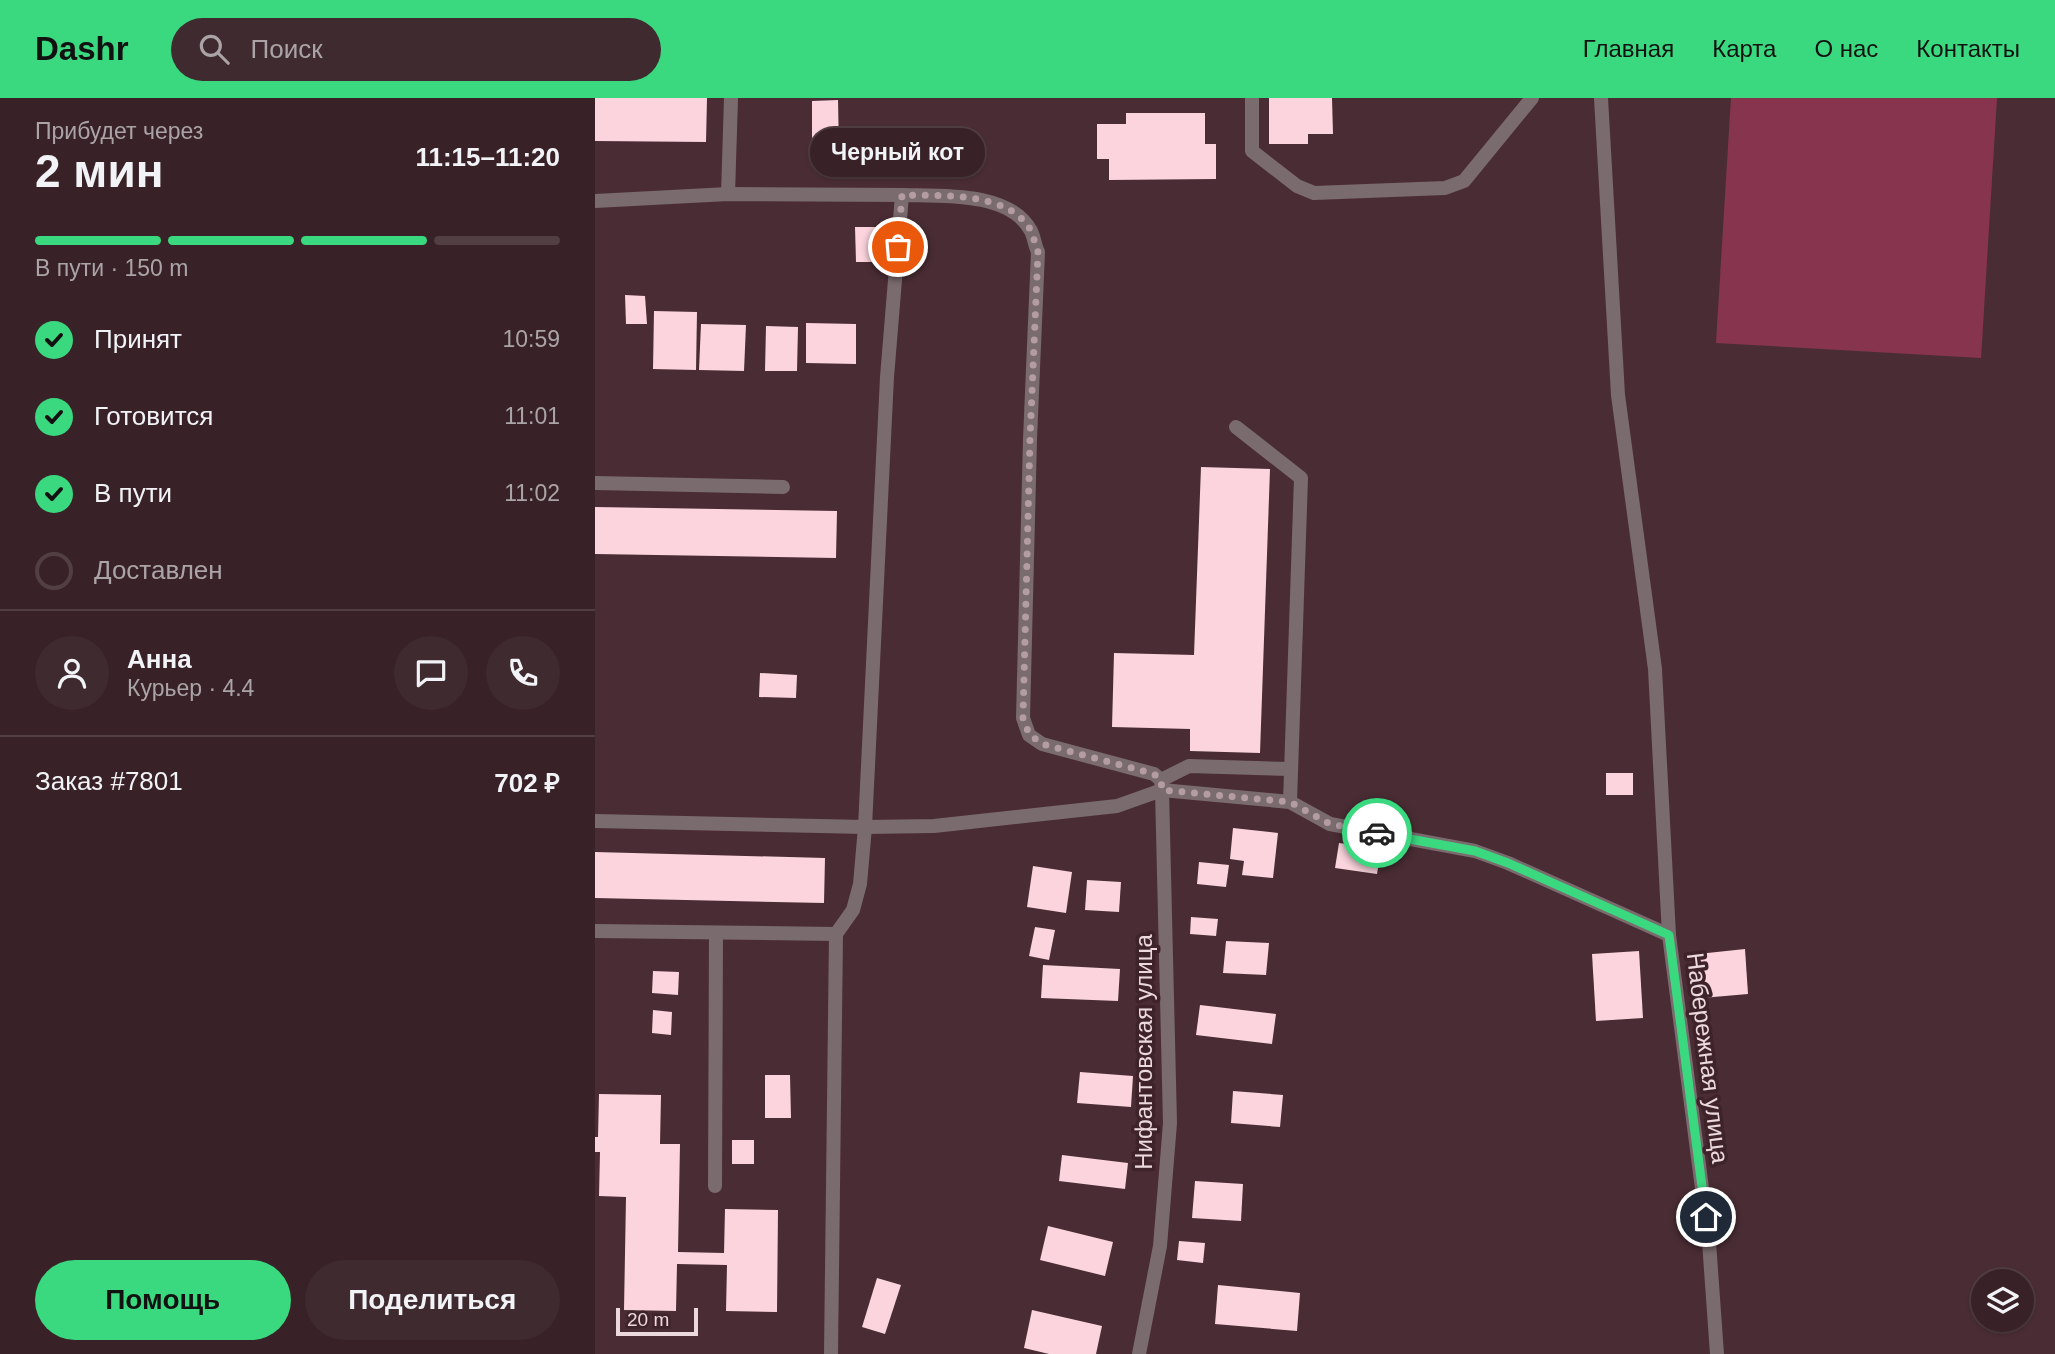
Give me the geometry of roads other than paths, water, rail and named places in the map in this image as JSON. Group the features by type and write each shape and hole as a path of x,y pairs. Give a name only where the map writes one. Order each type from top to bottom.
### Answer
{"street":[{"path":"728,194 731,98"},
{"path":"1252,98 1252,151 1297,186 1314,193 1445,188 1464,181 1532,98"},
{"name":"Набережная улица","path":"1601,98 1618,395 1655,669 1669,935 1709,1242 1717,1354"},
{"path":"595,201 728,194 902,195 972,198 1014,212 1030,230 1038,252 1023,718 1029,734 1042,744 1154,774 1162,785 1290,802 1330,824 1475,851 1508,863 1669,935"},
{"path":"831,1354 835,934 853,910 860,884 887,377 902,195"},
{"path":"1236,427 1301,478 1290,802"},
{"path":"595,483 783,487"},
{"path":"595,821 935,826 1117,806 1162,785 1189,766 1291,769"},
{"name":"Нифантовская улица","path":"1139,1354 1160,1246 1170,1123 1162,785"},
{"path":"595,931 835,934"},
{"path":"715,1186 716,933"}],"place":[{"name":"Черный кот","path":"898,247"}]}
